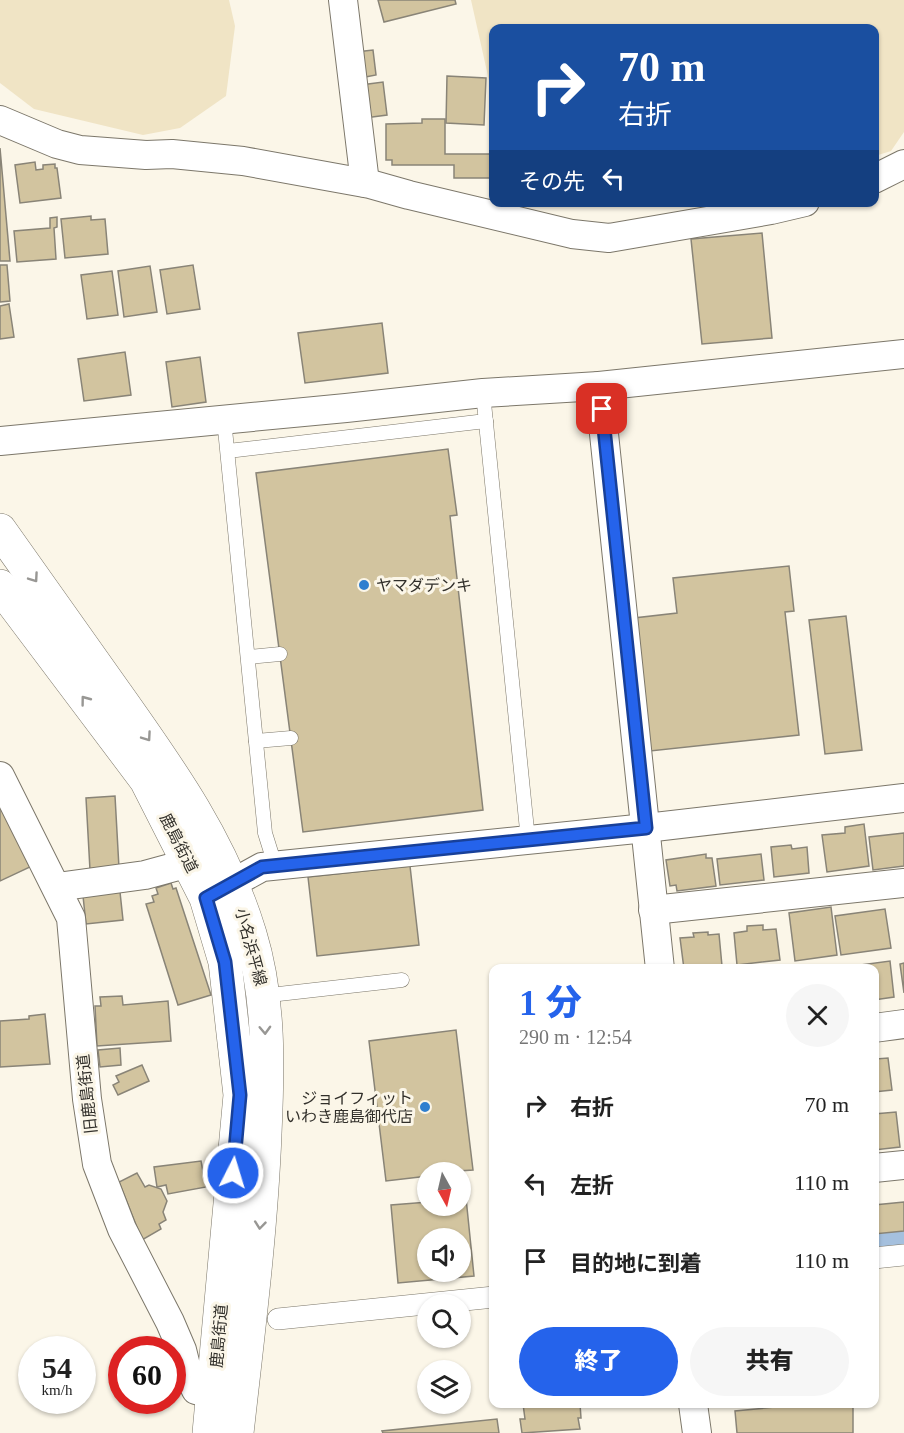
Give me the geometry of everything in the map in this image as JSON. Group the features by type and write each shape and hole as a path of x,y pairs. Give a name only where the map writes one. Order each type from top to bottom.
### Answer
{"main road":[{"name":"小名浜平線","path":"0,530 153,746 196,811 219,891 250,935 246,998 267,1085 262,1198 237,1433"},
{"name":"鹿島街道","path":"0,586 146,780 189,863 219,891"},
{"name":"鹿島街道","path":"209,1433 240,1095 246,998"}],"street":[{"path":"343,0 365,183"},
{"path":"0,120 57,144 81,150 146,155 172,154 243,161 365,183 572,234 609,238 778,207"},
{"path":"879,176 904,164"},
{"path":"0,441 483,393 599,386 904,354"},
{"path":"599,386 659,964"},
{"name":"旧鹿島街道","path":"0,776 71,918 87,1099 97,1164 122,1229 170,1322 182,1350 191,1382 196,1390 214,1395"},
{"path":"219,891 262,867 646,828 904,798"},
{"path":"57,887 145,875 189,863"},
{"path":"653,910 904,883"},
{"path":"879,1027 904,1024"},
{"path":"879,1168 904,1165"},
{"path":"879,1258 904,1255"},
{"path":"278,1319 489,1298"},
{"path":"694,1408 697,1433"}],"lane":[{"path":"483,393 528,840"},
{"path":"224,419 265,833 275,866"},
{"path":"228,451 486,421"},
{"path":"248,657 279,654"},
{"path":"256,741 291,738"},
{"path":"246,998 402,980"}],"shaded area":[{"path":"0,0 229,0 235,26 226,96 180,128 143,135 34,109 0,83"},
{"path":"471,0 904,0 904,132 891,151 879,155 879,24 489,24 489,81"}],"building":[{"path":"378,0 455,0 456,4 384,22"},
{"path":"373,50 376,75 360,78 356,52"},
{"path":"447,76 486,78 484,125 446,123"},
{"path":"383,82 387,115 365,118 361,85"},
{"path":"422,119 445,119 445,154 489,154 489,178 454,178 454,165 392,165 392,160 386,160 386,124 422,123"},
{"path":"0,148 10,261 0,261"},
{"path":"35,162 36,170 43,169 43,165 55,164 61,198 20,203 15,165"},
{"path":"91,216 91,220 105,219 108,254 65,258 61,219"},
{"path":"57,217 57,227 54,228 56,259 17,262 14,231 50,228 50,218"},
{"path":"762,233 772,338 702,344 691,239"},
{"path":"0,265 7,265 10,301 0,302"},
{"path":"193,265 200,309 167,314 160,270"},
{"path":"150,266 157,312 124,317 118,271"},
{"path":"112,271 118,315 87,319 81,275"},
{"path":"9,304 14,337 0,339 0,306"},
{"path":"382,323 388,373 305,383 298,333"},
{"path":"125,352 131,395 84,401 78,359"},
{"path":"200,357 206,402 172,407 166,362"},
{"name":"ヤマダデンキ","path":"448,449 457,515 450,516 483,810 303,832 256,473"},
{"path":"789,566 794,611 785,612 799,735 650,751 634,618 677,613 673,578"},
{"path":"846,616 862,750 825,754 809,620"},
{"path":"115,796 119,868 90,870 86,798"},
{"path":"0,803 30,867 0,881"},
{"path":"864,824 869,866 827,872 822,835 845,833 845,827"},
{"path":"904,833 904,866 873,870 869,837"},
{"path":"791,845 792,849 807,847 809,873 774,877 771,847"},
{"path":"706,854 706,858 712,858 716,886 677,891 676,885 670,886 666,860"},
{"path":"761,854 764,880 720,885 717,859"},
{"path":"410,866 419,945 317,956 308,877"},
{"path":"171,883 173,889 176,888 211,995 178,1005 146,904 154,902 152,896 158,894 156,888"},
{"path":"120,892 123,920 86,924 83,896"},
{"path":"831,907 837,955 795,961 789,913"},
{"path":"885,909 891,948 841,955 835,916"},
{"path":"763,925 763,930 776,929 780,960 737,964 734,933 747,931 747,926"},
{"path":"693,933 719,934 722,964 683,964 680,938 694,937"},
{"path":"890,961 894,997 879,999 879,964 868,964"},
{"path":"904,963 904,993 900,964"},
{"path":"122,996 123,1005 168,1001 171,1041 97,1046 95,1006 101,1006 100,997"},
{"path":"45,1014 50,1064 0,1067 0,1021 29,1019 29,1016"},
{"path":"456,1030 473,1170 471,1170 471,1162 417,1162 417,1177 386,1181 369,1041"},
{"path":"120,1048 121,1065 100,1067 98,1050"},
{"path":"888,1058 892,1090 879,1091 879,1059"},
{"path":"142,1065 149,1081 118,1095 113,1085 119,1082 116,1076"},
{"path":"896,1112 900,1147 879,1149 879,1114"},
{"path":"201,1161 206,1187 168,1194 166,1185 157,1187 154,1167"},
{"path":"137,1173 145,1187 149,1185 161,1189 167,1201 163,1212 166,1220 159,1224 161,1229 142,1240 119,1182"},
{"path":"904,1202 904,1231 879,1234 879,1204"},
{"path":"417,1203 417,1216 468,1216 469,1228 417,1228 417,1281 398,1283 391,1205"},
{"path":"471,1247 474,1276 471,1276"},
{"path":"524,1408 580,1408 581,1418 578,1418 580,1429 522,1433 520,1419 525,1419"},
{"path":"765,1408 853,1408 853,1433 737,1433 735,1411"},
{"path":"497,1419 499,1433 383,1433 382,1431"}],"waterway":[{"path":"879,1246 904,1243"}],"place":[{"name":"ヤマダデンキ","path":"364,585"},
{"name":"ジョイフィット いわき鹿島御代店","path":"425,1107"}],"route":[{"path":"233,1173 240,1095 225,962 206,898 262,867 646,828 602,409"}]}
